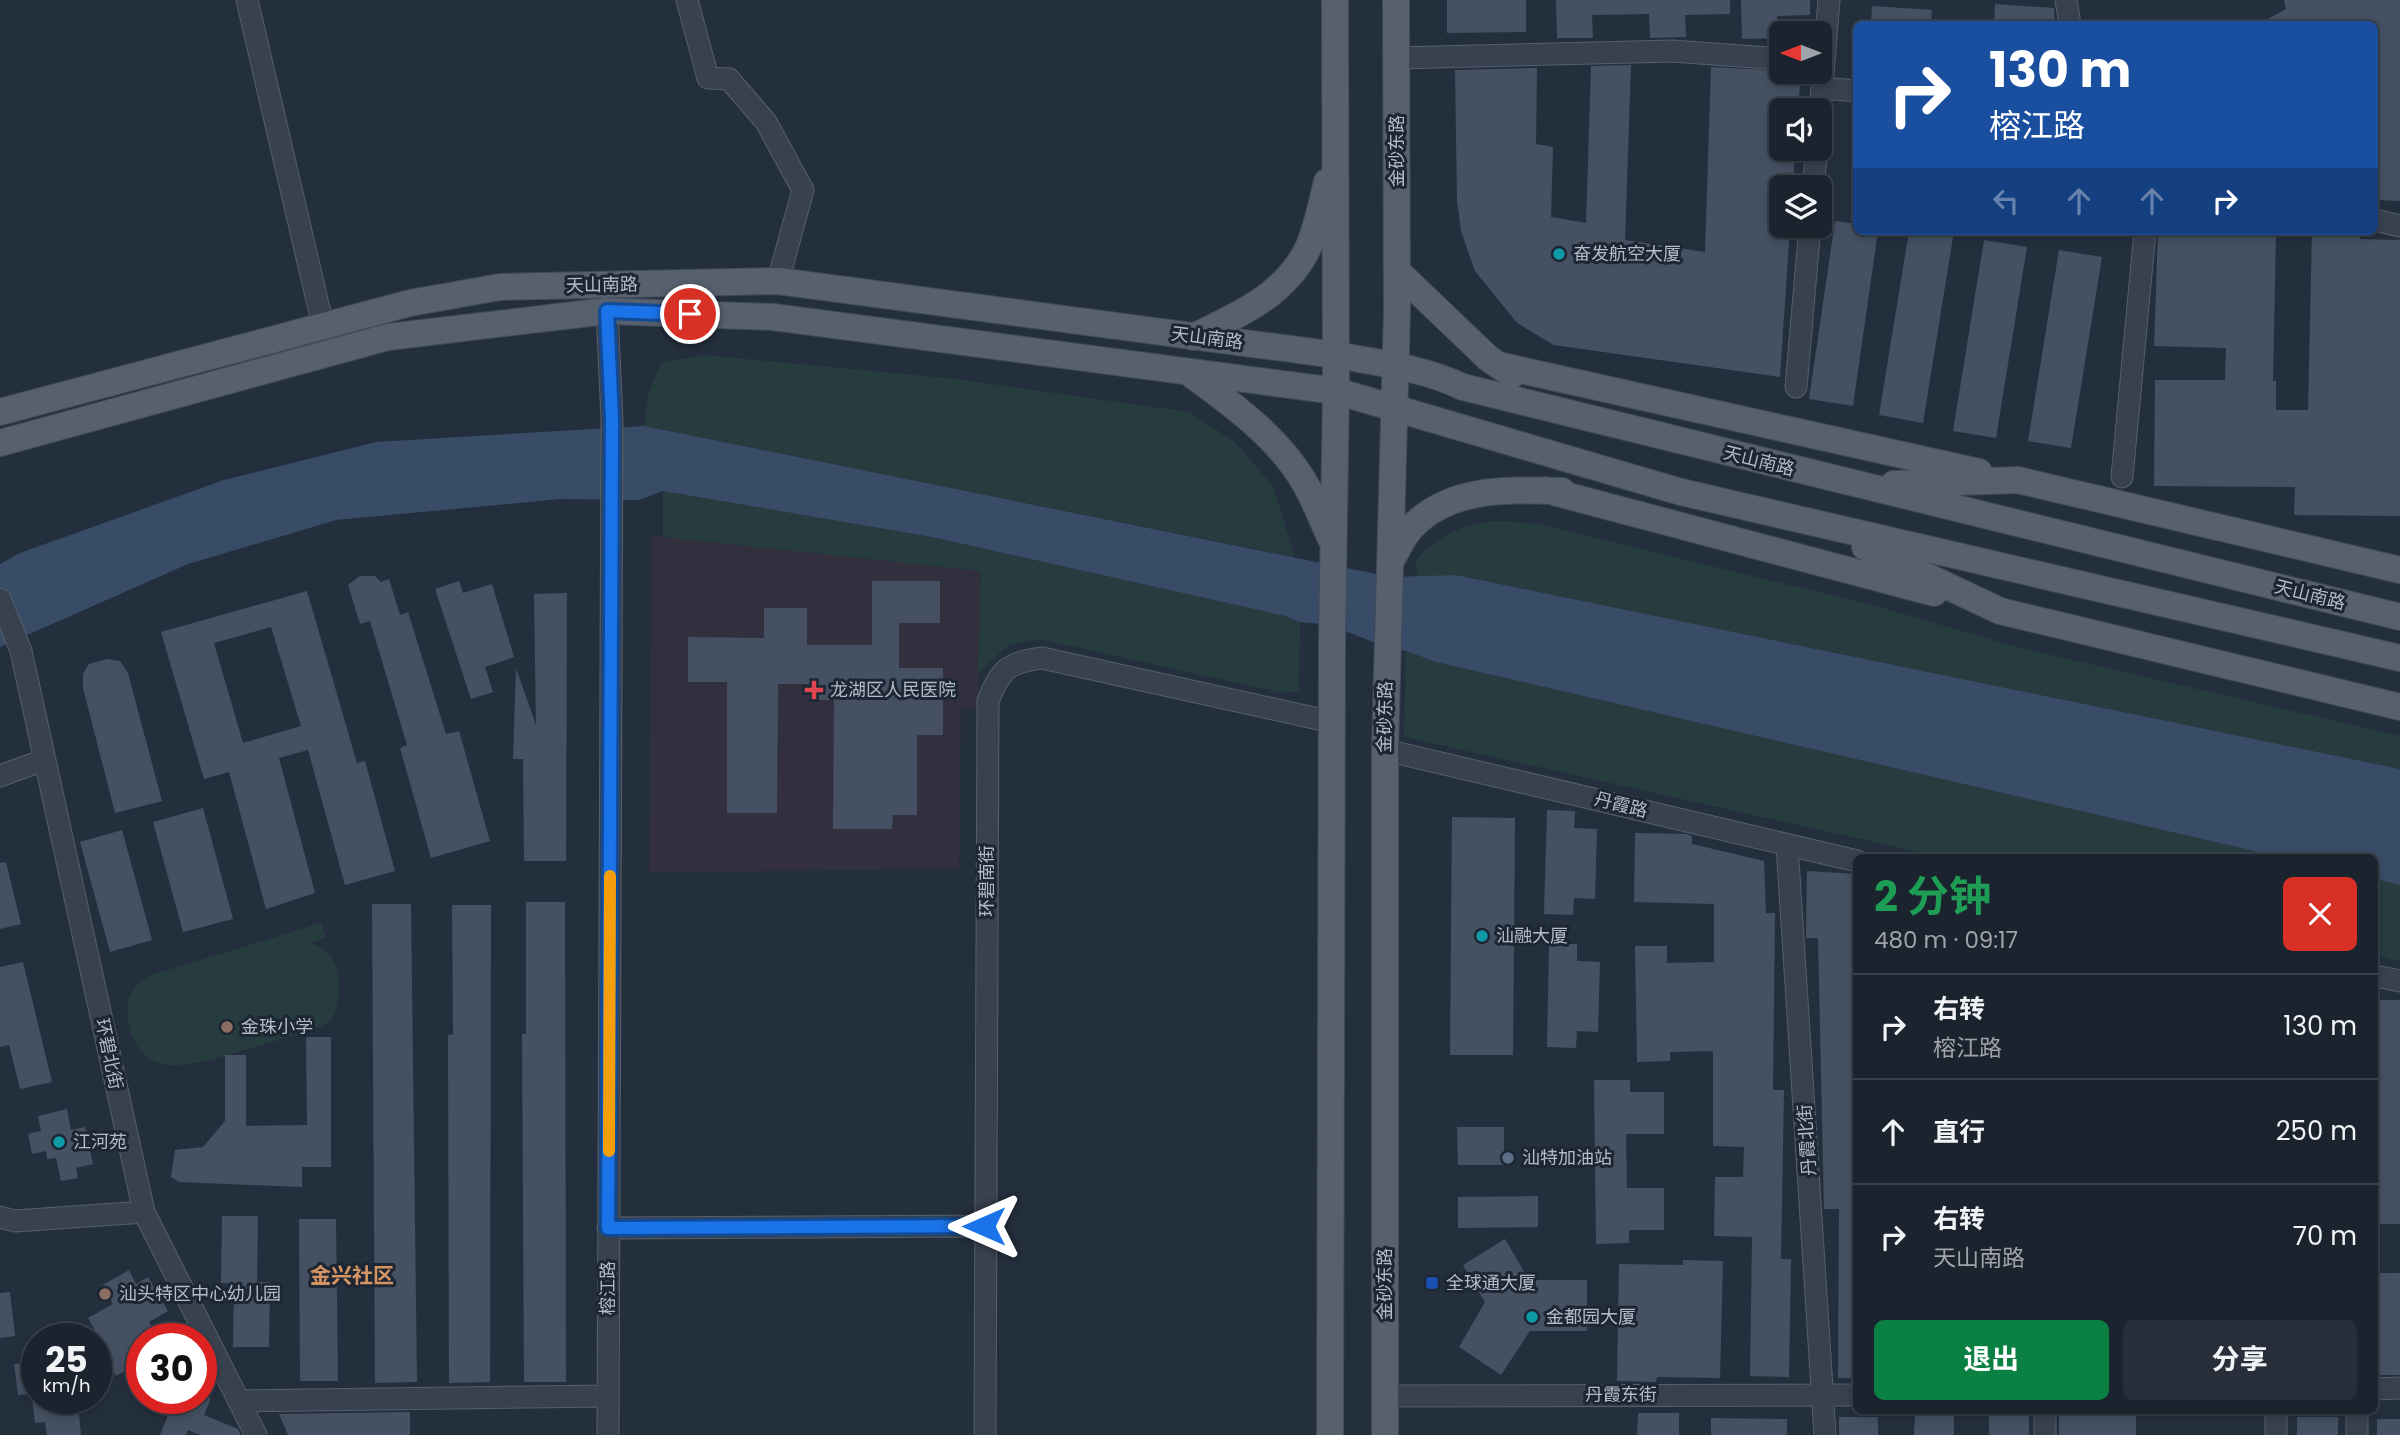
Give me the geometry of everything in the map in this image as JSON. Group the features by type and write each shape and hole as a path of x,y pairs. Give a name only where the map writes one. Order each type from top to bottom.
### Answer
{"main road":[{"path":"1330,1435 1332,641 1336,391 1335,0"},
{"name":"金砂东路","path":"1385,1435 1385,663 1396,366 1396,0"},
{"path":"1194,337 1245,311 1286,283 1308,248 1336,150"},
{"path":"1397,271 1498,365 1564,412"},
{"name":"天山南路","path":"0,412 410,303 500,287 778,281 1336,355 1396,366 1434,374 1464,387 2400,617"},
{"name":"天山南路","path":"0,443 388,337 607,311 773,317 1336,391 1394,405 1681,492 2400,658"},
{"path":"1498,365 2018,480 2400,570"},
{"path":"1187,371 1234,405 1270,440 1303,479 1333,550"},
{"path":"1859,485 2018,480"},
{"name":"天山南路","path":"1546,490 2000,611 2400,707"},
{"path":"1388,565 1411,528 1439,506 1469,494 1546,490 1681,492"},
{"name":"天山南路","path":"1819,526 2000,611"}],"street":[{"path":"247,0 323,326"},
{"path":"687,0 708,78 729,79 766,122 803,190 778,281"},
{"path":"1827,21 1829,0"},
{"path":"2066,0 2070,21"},
{"path":"1397,58 1672,51 1769,58"},
{"path":"1821,98 1822,84"},
{"path":"1822,88 1853,91"},
{"path":"2378,221 2400,226"},
{"path":"2122,477 2146,235"},
{"path":"1796,387 1809,238"},
{"name":"榕江路","path":"607,311 612,419 608,1435"},
{"name":"环碧北街","path":"0,599 21,651 144,1212 256,1435"},
{"name":"环碧南街","path":"985,1435 988,701 998,676 1018,660 1042,658 1332,722"},
{"name":"丹霞路","path":"1385,751 1853,860"},
{"path":"0,776 44,760"},
{"name":"丹霞北街","path":"1787,845 1825,1435"},
{"path":"2378,977 2400,981"},
{"path":"0,1217 15,1221 144,1212"},
{"path":"608,1228 984,1226"},
{"path":"2378,1389 2400,1388"},
{"name":"丹霞东街","path":"1385,1396 1853,1395"},
{"path":"239,1401 608,1396"},
{"path":"2045,1414 2045,1435"},
{"path":"2276,1414 2276,1435"},
{"path":"2357,1414 2357,1435"}],"shaded area":[{"name":"龙湖区人民医院","path":"652,535 981,571 978,708 961,708 959,869 649,872"}],"green space":[{"path":"704,355 957,379 1189,412 1234,441 1273,486 1295,557 644,426 648,395 661,363"},
{"path":"663,491 932,537 1285,616 1300,622 1299,691 1283,693 1039,639 1009,645 978,673 981,571 663,537"},
{"path":"1503,521 1539,524 1876,606 2021,648 2400,736 2400,769 1456,575 1417,578 1416,560 1445,536 1466,527"},
{"path":"1406,651 1436,662 2267,854 1928,854 1404,737"},
{"path":"2378,880 2400,885 2400,961 2378,956"},
{"path":"321,923 326,937 310,944 329,955 338,975 338,999 331,1021 318,1028 205,1061 170,1065 156,1062 143,1053 134,1039 127,1011 132,992 145,979"}],"water":[{"path":"644,426 1391,577 1456,575 2400,769 2400,885 2378,880 2378,854 2267,854 1436,662 1406,651 1390,649 1331,625 1300,622 1285,616 932,537 663,491 639,500 561,499 336,520 188,564 0,647 0,564 20,553 224,480 376,442"}],"building":[{"path":"1447,0 1526,0 1526,32 1447,33"},
{"path":"1556,0 1730,0 1730,14 1685,15 1686,37 1650,38 1649,14 1592,15 1593,38 1557,38"},
{"path":"1741,0 1810,0 1810,15 1777,16 1777,21 1769,21 1769,38 1742,39"},
{"path":"2284,0 2400,0 2400,201 2378,200 2378,21 2264,21 2286,9"},
{"path":"1995,4 2054,8 2055,21 1994,21"},
{"path":"1872,6 1932,10 1931,21 1871,21"},
{"path":"1631,65 1625,240 1705,252 1711,67 1769,70 1769,84 1800,84 1799,98 1769,98 1769,161 1794,161 1794,175 1769,175 1769,238 1789,238 1780,377 1554,345 1517,323 1475,271 1461,231 1457,200 1455,70 1537,68 1536,144 1553,147 1551,217 1586,223 1591,66"},
{"path":"1835,221 1853,223 1853,235 1877,235 1853,406 1809,399"},
{"path":"1908,235 1953,235 1923,423 1879,415"},
{"path":"2158,235 2276,235 2273,381 2276,381 2276,410 2308,410 2312,235 2360,235 2360,239 2400,240 2400,516 2294,515 2295,487 2154,486 2155,380 2225,380 2226,348 2154,346"},
{"path":"1984,240 2027,247 1996,438 1953,431"},
{"path":"2059,250 2102,257 2071,448 2028,441"},
{"path":"360,576 375,576 381,582 389,579 400,615 408,612 446,734 459,731 490,841 431,858 400,748 407,745 370,621 360,624 348,585"},
{"path":"459,581 463,593 492,584 514,657 485,667 493,692 471,699 435,589"},
{"path":"872,581 940,581 940,623 899,623 899,668 943,668 943,735 917,735 917,815 893,815 892,829 833,829 834,700 809,700 809,684 778,684 777,813 727,813 727,682 688,682 688,637 764,638 764,608 807,608 807,645 872,645"},
{"path":"307,591 357,763 365,761 395,871 345,885 308,750 279,758 315,893 266,909 229,772 204,779 161,632","holes":["271,627 301,726 243,743 214,643"]},
{"path":"567,593 566,861 524,861 523,759 513,759 516,668 536,725 534,594"},
{"path":"107,659 120,661 128,673 162,801 115,813 83,688 83,674 89,664"},
{"path":"203,808 233,919 183,932 153,822"},
{"path":"1547,810 1575,811 1574,828 1597,829 1595,899 1574,898 1573,915 1544,914"},
{"name":"汕融大厦","path":"1452,817 1515,818 1513,1055 1450,1055"},
{"path":"122,830 152,940 110,952 80,842"},
{"path":"1635,833 1687,834 1692,836 1692,844 1764,861 1766,913 1775,913 1773,1090 1784,1090 1781,1259 1791,1259 1789,1377 1750,1376 1752,1237 1714,1236 1715,1177 1743,1177 1744,1147 1713,1146 1713,1051 1670,1052 1670,1061 1637,1062 1635,946 1667,946 1667,963 1714,962 1714,904 1634,902"},
{"path":"6,862 21,924 0,929 0,863"},
{"path":"1807,871 1853,874 1853,1378 1838,1378 1839,1209 1824,1209 1818,938 1806,938"},
{"path":"526,902 565,902 566,1382 524,1382 522,1034 526,1034"},
{"path":"372,904 411,904 417,1382 375,1383"},
{"path":"452,905 491,905 490,1382 449,1383 448,1035 453,1034"},
{"path":"1549,944 1577,944 1577,961 1600,962 1598,1032 1577,1031 1576,1048 1547,1047"},
{"path":"23,962 52,1082 20,1089 9,1045 0,1047 0,967"},
{"path":"2378,1000 2400,1000 2400,1224 2380,1224"},
{"path":"306,1037 331,1037 331,1167 302,1167 302,1187 179,1182 171,1177 175,1150 203,1147 225,1121 225,1055 246,1055 246,1126 307,1125"},
{"path":"1594,1080 1630,1080 1630,1092 1664,1092 1664,1134 1626,1134 1627,1188 1664,1188 1664,1230 1629,1230 1629,1243 1596,1244"},
{"name":"江河苑","path":"67,1109 71,1130 85,1127 93,1164 76,1168 78,1178 61,1181 56,1158 47,1159 46,1151 32,1154 28,1134 41,1131 38,1116"},
{"path":"1457,1127 1504,1127 1504,1165 1458,1165"},
{"path":"1538,1196 1538,1227 1458,1228 1458,1197"},
{"path":"222,1216 258,1216 257,1282 270,1282 269,1347 233,1347 234,1284 221,1283"},
{"path":"299,1219 336,1219 338,1381 300,1381"},
{"name":"金都园大厦","path":"1505,1239 1529,1280 1587,1280 1587,1331 1530,1331 1501,1375 1459,1347 1485,1302 1463,1265"},
{"path":"1683,1260 1723,1261 1720,1378 1657,1377 1656,1382 1617,1381 1619,1264 1683,1265"},
{"path":"129,1270 136,1284 148,1277 168,1311 150,1323 126,1323 126,1370 116,1376 112,1371 112,1323 91,1323 88,1318 113,1304 103,1285"},
{"path":"2378,1273 2400,1273 2400,1375 2378,1375"},
{"path":"10,1292 15,1336 0,1338 0,1293"},
{"path":"21,1363 21,1395 18,1395 14,1364"},
{"path":"410,1412 410,1435 288,1435 279,1414"},
{"path":"1638,1413 1679,1413 1679,1435 1637,1435"},
{"path":"34,1414 79,1414 81,1435 47,1435 45,1422 35,1423"},
{"path":"169,1414 204,1414 238,1429 241,1435 200,1435 188,1430 186,1435 160,1435"},
{"path":"1915,1414 1954,1414 1954,1435 1914,1435"},
{"path":"1989,1414 2029,1414 2029,1435 1989,1435"},
{"path":"2059,1414 2136,1414 2136,1435 2059,1435"},
{"path":"1839,1417 1878,1417 1878,1435 1839,1435"},
{"path":"2297,1417 2338,1417 2338,1435 2297,1435"},
{"path":"1711,1418 1787,1419 1787,1435 1711,1435"},
{"path":"2377,1419 2400,1419 2400,1435 2377,1435"}],"slow traffic":[{"path":"609,1151 610,876"}],"place":[{"name":"奋发航空大厦","path":"1559,254"},
{"name":"龙湖区人民医院","path":"814,690"},
{"name":"汕融大厦","path":"1482,936"},
{"name":"金珠小学","path":"227,1027"},
{"name":"江河苑","path":"59,1142"},
{"name":"汕特加油站","path":"1508,1158"},
{"name":"全球通大厦","path":"1432,1283"},
{"name":"汕头特区中心幼儿园","path":"105,1294"},
{"name":"金都园大厦","path":"1532,1317"}],"district":[{"name":"金兴社区","path":"352,1276"}],"route":[{"path":"690,314 607,311 612,419 608,1228 984,1226"}]}
